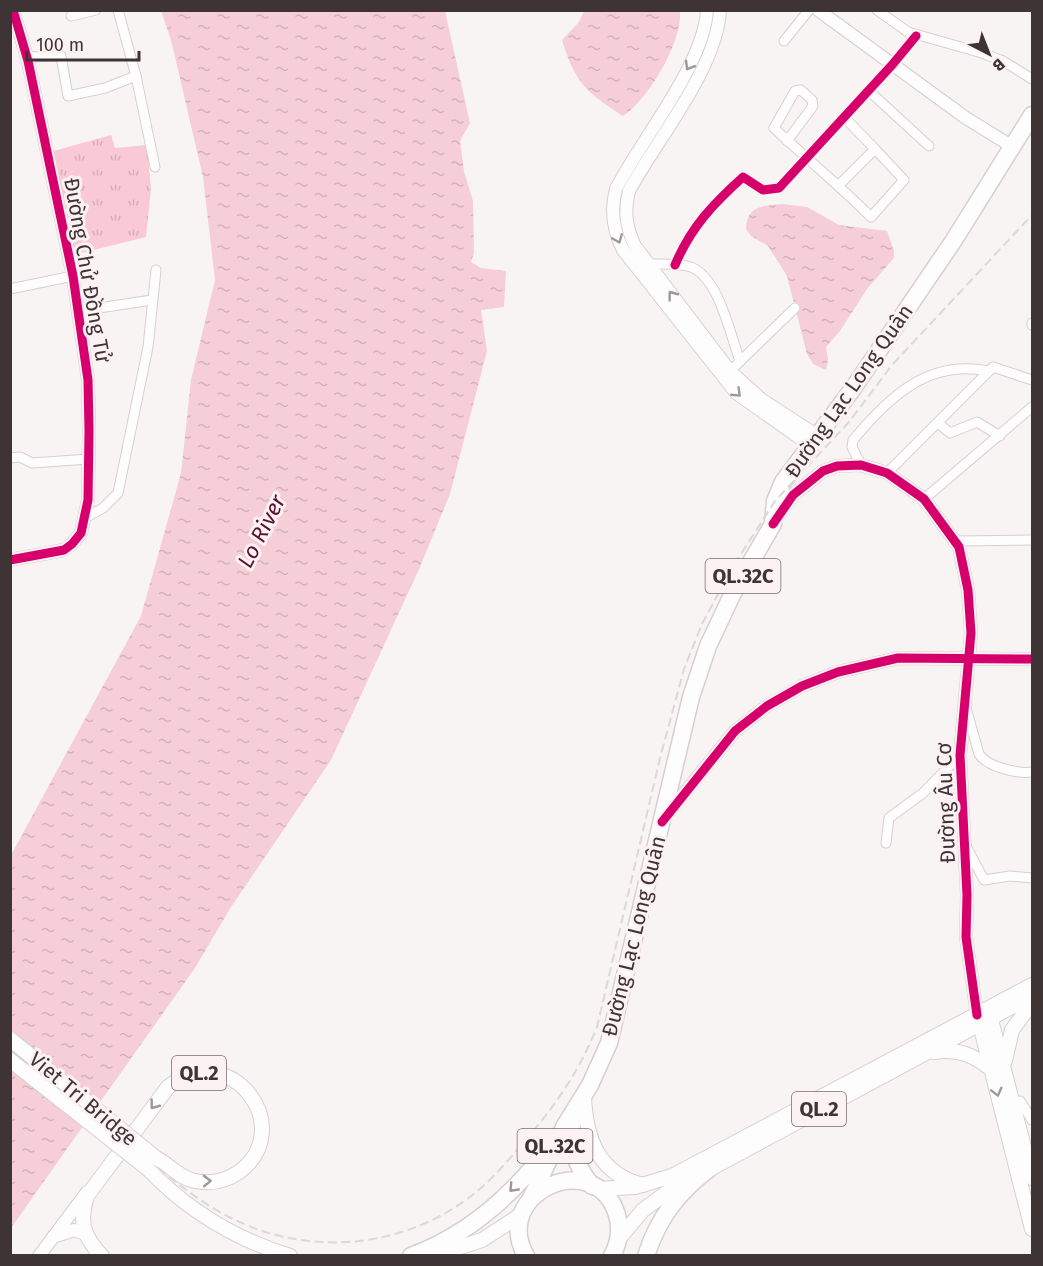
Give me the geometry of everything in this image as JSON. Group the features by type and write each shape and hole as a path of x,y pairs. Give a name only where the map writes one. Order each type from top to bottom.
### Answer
{"highway":[{"name":"Đường Lạc Long Quân","path":"595,1187 576,1161 572,1139 574,1118 601,1063 616,1018 691,697 708,646 733,593 773,524 775,501 783,482 954,240 1032,115"},
{"name":"Đường Lạc Long Quân","path":"531,1198 564,1127 584,1097"},
{"path":"411,1256 454,1237 490,1210 528,1172 564,1127"},
{"path":"646,1256 670,1205 685,1188 710,1168"},
{"name":"QL.2","path":"526,1256 520,1237 522,1214 531,1198 544,1187 560,1181 576,1181 595,1187 608,1199 616,1211 615,1251"}],"main road":[{"name":"QL.2","path":"615,1251 651,1203 710,1168 909,1061 984,1017 1032,985"},
{"name":"QL.2","path":"595,1187 645,1185 680,1172 984,1017 1032,996"},
{"path":"909,1061 935,1052 954,1050 998,1068 1012,1030 1032,1003"},
{"name":"Đường Âu Cơ","path":"984,1017 998,1068 1032,1229"},
{"name":"Viet Tri Bridge","path":"10,1039 152,1164"},
{"name":"Viet Tri Bridge","path":"10,1060 152,1164"},
{"name":"Đường Âu Cơ","path":"998,1068 1014,1103 1032,1178"},
{"name":"QL.2","path":"85,1234 83,1209 97,1180 163,1093 177,1080 193,1074 218,1074 241,1084 253,1098 260,1113 260,1140 251,1159 237,1174 212,1182 195,1181 152,1164"},
{"path":"584,1097 588,1131 599,1157 620,1176 645,1185"},
{"name":"QL.2","path":"152,1164 179,1199 204,1217 249,1242 290,1256"},
{"name":"QL.2","path":"433,1256 482,1240 522,1214"},
{"path":"85,1234 102,1256"}],"street":[{"name":"Đường Chử Đồng Tử","path":"10,560 64,550 77,538 88,500 89,459 88,380 79,311 27,57 13,10"},
{"path":"71,16 96,10"},
{"path":"118,10 136,76 155,167"},
{"path":"707,10 705,28 695,56 624,172 612,202 614,227 623,250 687,325 730,371 814,441"},
{"path":"720,10 716,37 706,63 629,191 626,204 627,226 635,246 687,325 736,393 814,441"},
{"path":"784,41 808,10"},
{"path":"818,10 892,65 1013,147"},
{"path":"877,10 916,36 1004,61 1032,79"},
{"path":"675,265 687,237 713,206 743,177 763,190 774,190 892,65 916,36"},
{"path":"27,57 61,56 68,96 105,88 136,76"},
{"path":"787,141 813,106 812,100 801,90 795,91 774,124 774,128 787,141 806,158 839,185 869,220 904,180 843,117"},
{"path":"868,90 929,146"},
{"path":"839,185 875,149"},
{"path":"648,264 690,267 706,277 716,295 740,361"},
{"path":"84,519 104,508 118,493 148,347 156,270"},
{"path":"10,289 73,276"},
{"path":"79,311 152,300"},
{"path":"730,371 795,308"},
{"path":"887,473 988,371 996,366 1032,380"},
{"path":"861,465 852,447 853,440 916,380 947,369 988,371"},
{"path":"924,499 1032,407"},
{"path":"938,423 950,433 975,421 1000,436"},
{"path":"10,458 20,457 32,462 89,459"},
{"name":"Đường Âu Cơ","path":"773,524 793,495 823,471 837,466 861,465 887,473 924,499 956,541 968,590 970,658 960,755 967,895 966,937 976,998 984,1017"},
{"path":"956,541 1032,540"},
{"path":"662,822 735,731 802,686 838,672 898,658 1032,659"},
{"path":"965,703 979,754 984,761 1024,773 1032,772"},
{"path":"886,843 889,818 923,793 960,755"},
{"path":"964,842 984,879 1010,876 1032,878"},
{"path":"1014,1103 1020,1101 1032,1120"},
{"path":"39,1256 97,1180"},
{"path":"52,1238 74,1230 85,1234"}],"green space":[{"path":"111,135 115,148 147,145 151,189 146,237 73,255 50,152"}],"water":[{"name":"Lo River","path":"161,11 445,11 470,123 460,141 464,171 473,201 474,253 471,262 481,268 506,271 504,307 481,310 487,351 450,494 420,567 331,760 231,907 195,968 11,1228 11,855 141,616 181,473 191,380 215,280 203,177 171,40"},
{"path":"584,11 680,11 676,38 662,69 643,97 623,116 583,85 567,55 562,40 579,22"},
{"path":"782,204 807,207 839,225 887,231 894,251 894,258 867,289 840,331 826,347 828,360 826,370 813,364 807,354 787,276 768,246 751,236 746,229 749,215 757,208"}],"railway":[{"path":"10,1051 195,1196 231,1218 262,1231 295,1239 328,1242 360,1241 393,1235 424,1224 454,1208 481,1188 511,1157 558,1099 575,1072 597,1027 660,758 684,669 702,624 732,568 775,501 849,422 892,365 1032,215"}],"cycle path":[{"path":"10,560 64,550 81,533 88,500 89,431 88,380 73,276 28,61 13,10"},
{"path":"675,265 696,228 732,187 743,177 763,190 779,188 916,36"},
{"path":"773,524 793,495 823,471 837,466 861,465 887,473 924,499 959,547 968,590 971,633 960,755 967,895 966,937 977,1015"},
{"path":"662,822 735,731 767,706 802,686 838,672 898,658 1032,659"}]}
